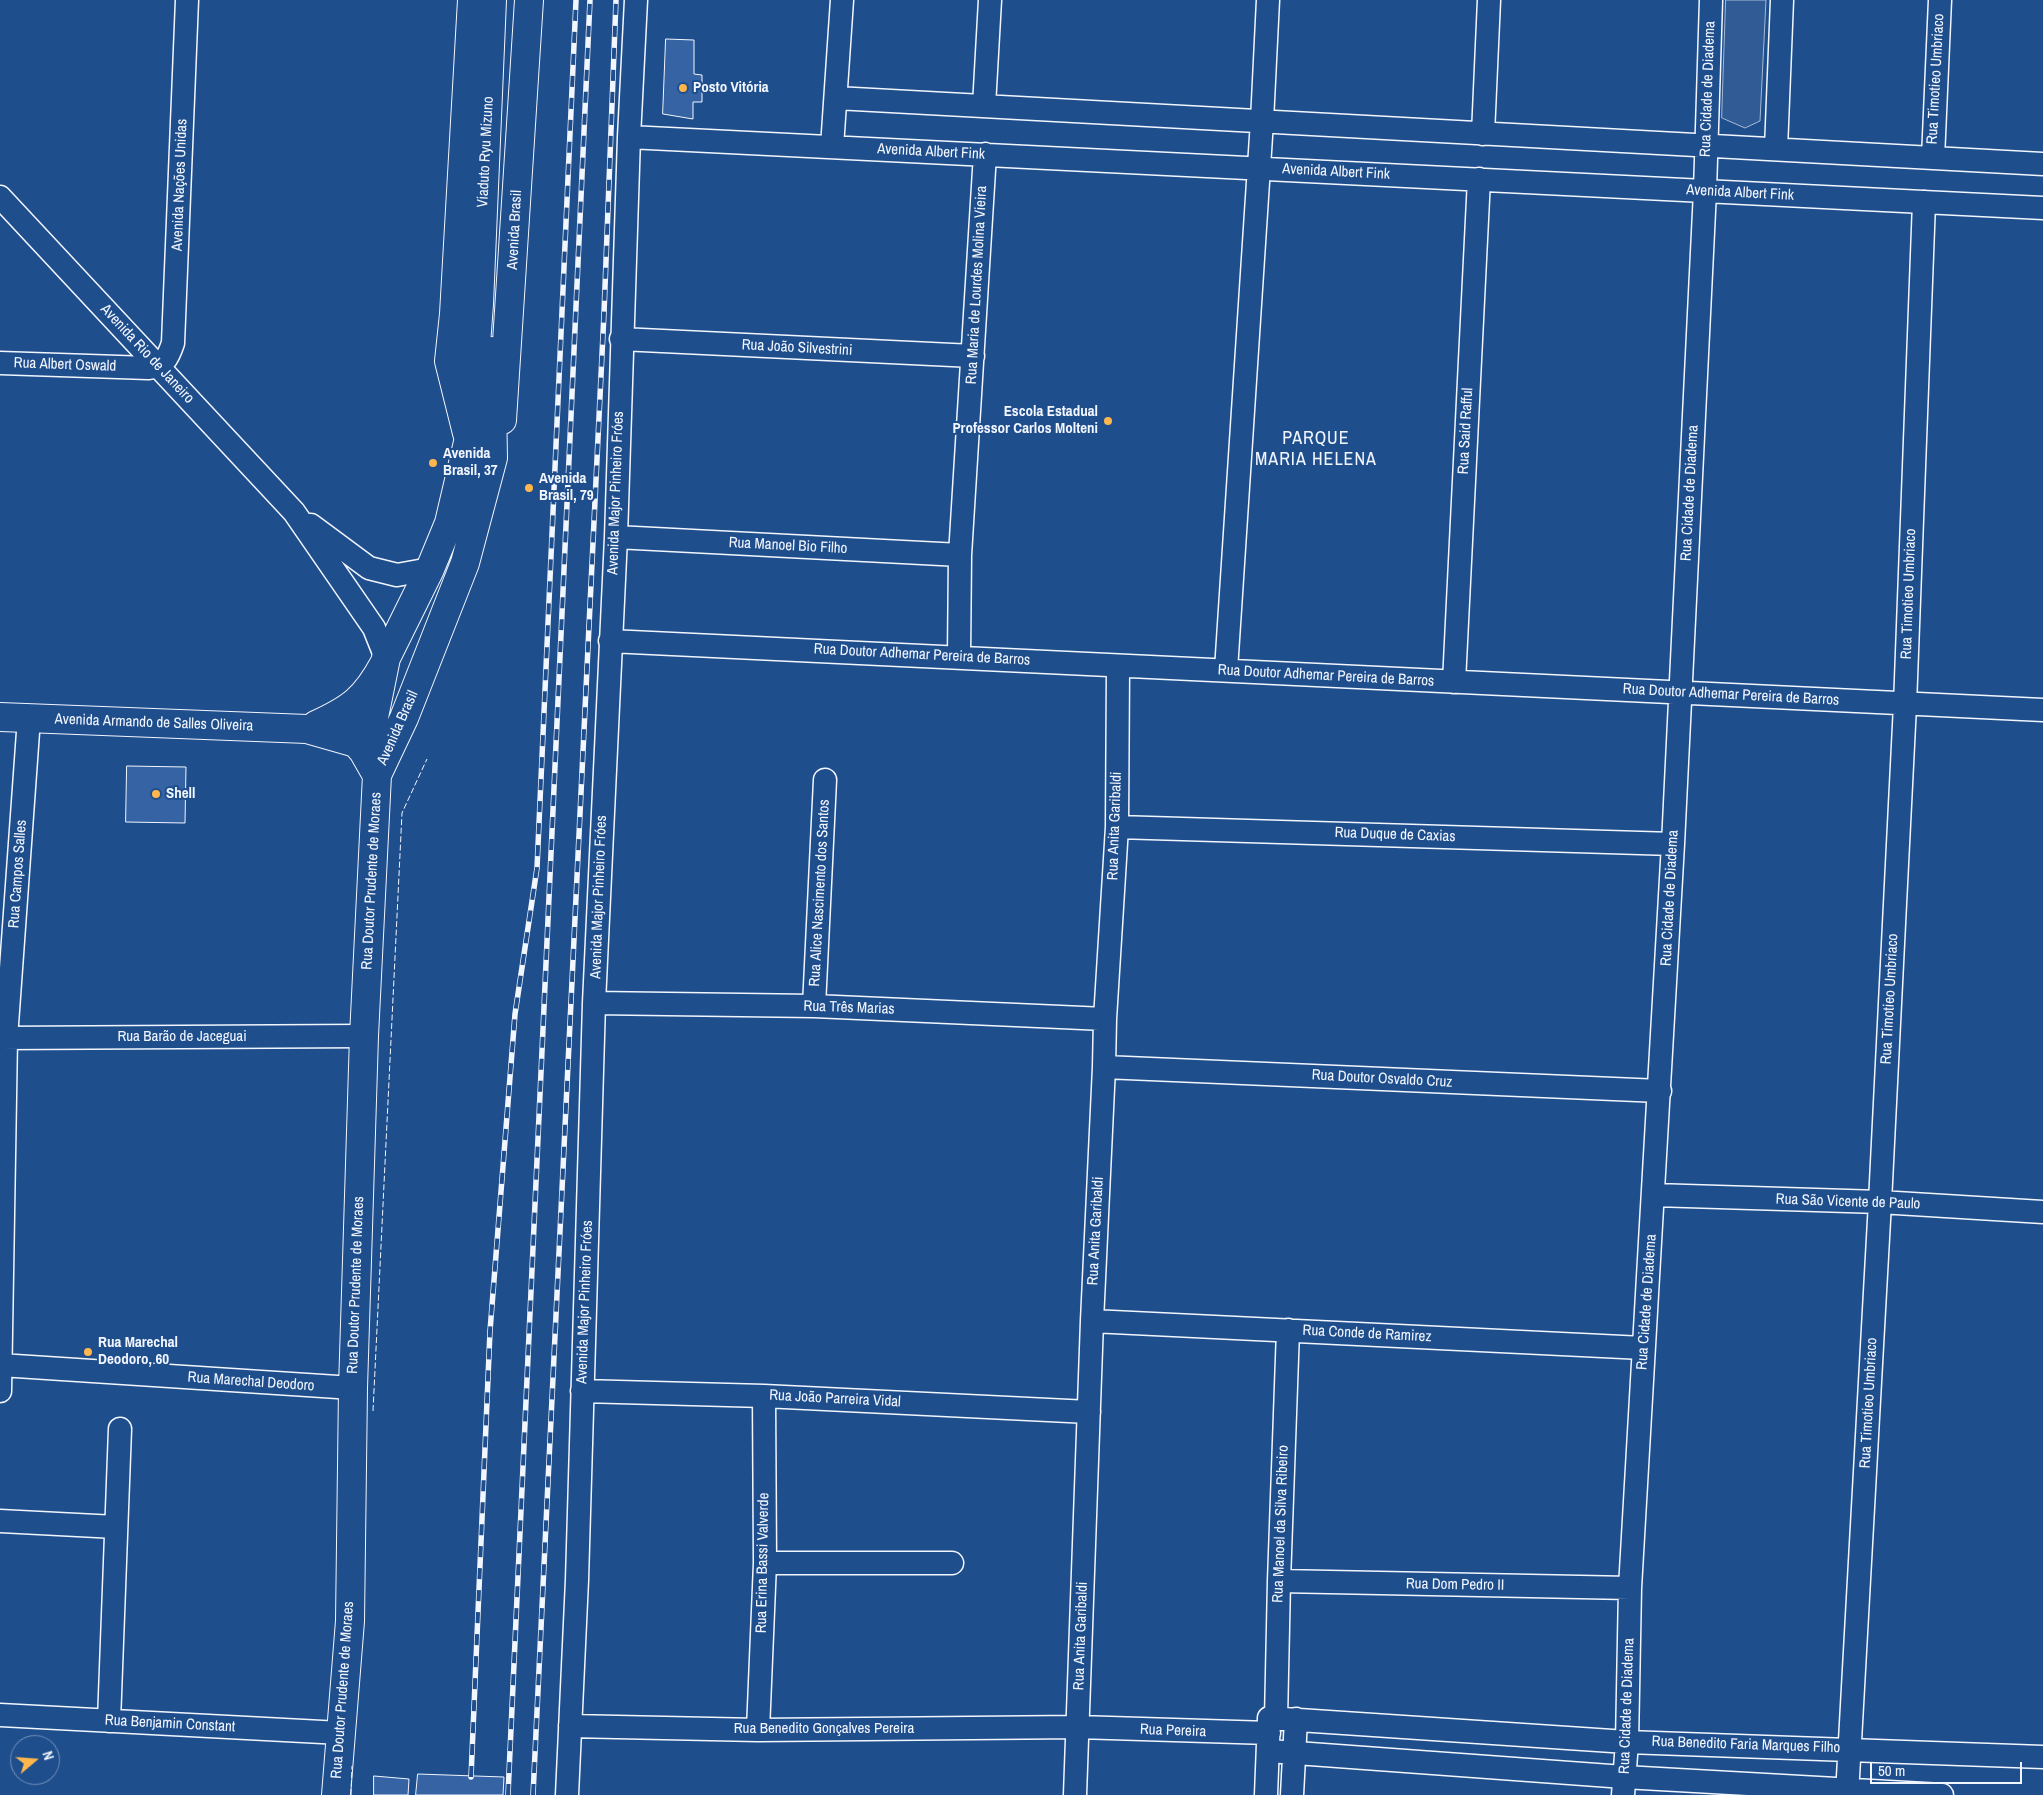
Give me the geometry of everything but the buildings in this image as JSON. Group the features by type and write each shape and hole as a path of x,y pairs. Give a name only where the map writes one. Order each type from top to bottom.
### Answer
{"main road":[{"name":"Avenida Brasil","path":"469,438 449,360 454,314 472,0"},
{"name":"Viaduto Ryu Mizuno","path":"485,304 492,0"},
{"name":"Viaduto Ryu Mizuno","path":"485,304 506,0"},
{"name":"Avenida Brasil","path":"377,775 404,718 465,563 502,426 529,0"},
{"name":"Avenida Brasil","path":"377,775 372,727 386,658 430,569 448,523 469,438 485,304"},
{"name":"Avenida Brasil","path":"485,304 493,458"},
{"name":"Avenida Armando de Salles Oliveira","path":"308,729 336,716 359,702 372,686 386,658"},
{"name":"Avenida Armando de Salles Oliveira","path":"0,717 308,729 372,727 404,718"},
{"path":"308,729 356,743 364,751 377,775"},
{"name":"Rua Doutor Prudente de Moraes","path":"336,1795 350,1621 353,1388 364,1036 377,775"}],"street":[{"name":"Avenida Nações Unidas","path":"160,366 168,357 173,343 187,0"},
{"name":"Avenida Major Pinheiro Fróes","path":"567,1795 594,1003 616,537 621,339 636,0"},
{"path":"832,147 842,0"},
{"path":"984,106 990,0"},
{"path":"1226,670 1262,121 1268,0"},
{"path":"1483,134 1488,0"},
{"name":"Rua Cidade de Diadema","path":"1624,1786 1627,1742 1630,1588 1673,844 1705,191 1712,0"},
{"path":"1776,149 1782,0"},
{"name":"Rua Timotieo Umbriaco","path":"1933,158 1940,0"},
{"path":"836,98 2043,164"},
{"name":"Avenida Albert Fink","path":"629,137 2043,208"},
{"name":"Rua Maria de Lourdes Molina Vieira","path":"958,656 960,555 985,154"},
{"name":"Rua Said Rafful","path":"1454,682 1479,180"},
{"name":"Avenida Rio de Janeiro","path":"0,197 160,366 294,512 374,628 386,658"},
{"name":"Rua Timotieo Umbriaco","path":"1847,1792 1880,1202 1905,705 1924,202"},
{"name":"Rua João Silvestrini","path":"621,339 973,356"},
{"name":"Rua Albert Oswald","path":"0,363 148,368 160,366"},
{"name":"Avenida Rio de Janeiro","path":"294,512 370,568 397,575 430,569"},
{"name":"Rua Manoel Bio Filho","path":"616,537 960,555"},
{"name":"Rua Doutor Adhemar Pereira de Barros","path":"610,641 958,656 1118,667 1226,670 1680,691 1905,705 2043,710"},
{"name":"Rua Anita Garibaldi","path":"1075,1795 1092,1321 1104,1067 1104,1019 1116,827 1118,667"},
{"name":"Rua Campos Salles","path":"0,1391 3,1038 29,718"},
{"name":"Rua Alice Nascimento dos Santos","path":"814,1006 825,780"},
{"name":"Rua Duque de Caxias","path":"1116,827 1673,844"},
{"name":"Rua Três Marias","path":"594,1003 814,1006 1104,1019"},
{"name":"Rua Barão de Jaceguai","path":"3,1038 364,1036"},
{"name":"Rua Doutor Osvaldo Cruz","path":"1104,1067 1660,1091"},
{"name":"Rua São Vicente de Paulo","path":"1654,1195 1880,1202 2043,1212"},
{"name":"Rua Conde de Ramirez","path":"1092,1321 1643,1348"},
{"name":"Rua Manoel da Silva Ribeiro","path":"1266,1795 1276,1728 1288,1330"},
{"name":"Rua Marechal Deodoro","path":"1,1365 353,1388"},
{"name":"Rua João Parreira Vidal","path":"582,1391 764,1396 1089,1412"},
{"name":"Rua Erina Bassi Valverde","path":"758,1730 765,1562 764,1396"},
{"path":"109,1721 120,1428"},
{"path":"0,1521 116,1527"},
{"path":"765,1562 952,1563"},
{"name":"Rua Dom Pedro II","path":"1279,1581 1630,1588"},
{"name":"Rua Benjamin Constant","path":"0,1715 341,1733"},
{"name":"Rua Benedito Gonçalves Pereira","path":"570,1726 758,1730 1078,1727"},
{"name":"Rua Pereira","path":"1078,1727 1276,1728"},
{"path":"1276,1728 1293,1753 1624,1786 1942,1795"},
{"name":"Rua Benedito Faria Marques Filho","path":"1276,1728 2043,1756"},
{"name":"Rua Manoel da Silva Ribeiro","path":"1276,1728 1293,1753 1292,1795"}],"shaded area":[{"path":"1726,0 1766,0 1760,121 1745,128 1722,118"}],"railway":[{"path":"471,1777 490,1331 515,1014 537,868 576,0"},
{"path":"508,1795 590,0"},
{"path":"533,1795 604,313 616,0"}],"fence":[{"path":"373,1411 402,813 427,759"},
{"path":"351,1795 352,1766"}],"place":[{"name":"Posto Vitória","path":"683,88"},
{"name":"Escola Estadual Professor Carlos Molteni","path":"1108,421"},
{"name":"Avenida Brasil, 37","path":"433,463"},
{"name":"Avenida Brasil, 79","path":"529,488"},
{"name":"Shell","path":"156,794"},
{"name":"Rua Marechal Deodoro, 60","path":"88,1352"}],"district":[{"name":"PARQUE MARIA HELENA","path":"1316,449"}]}
